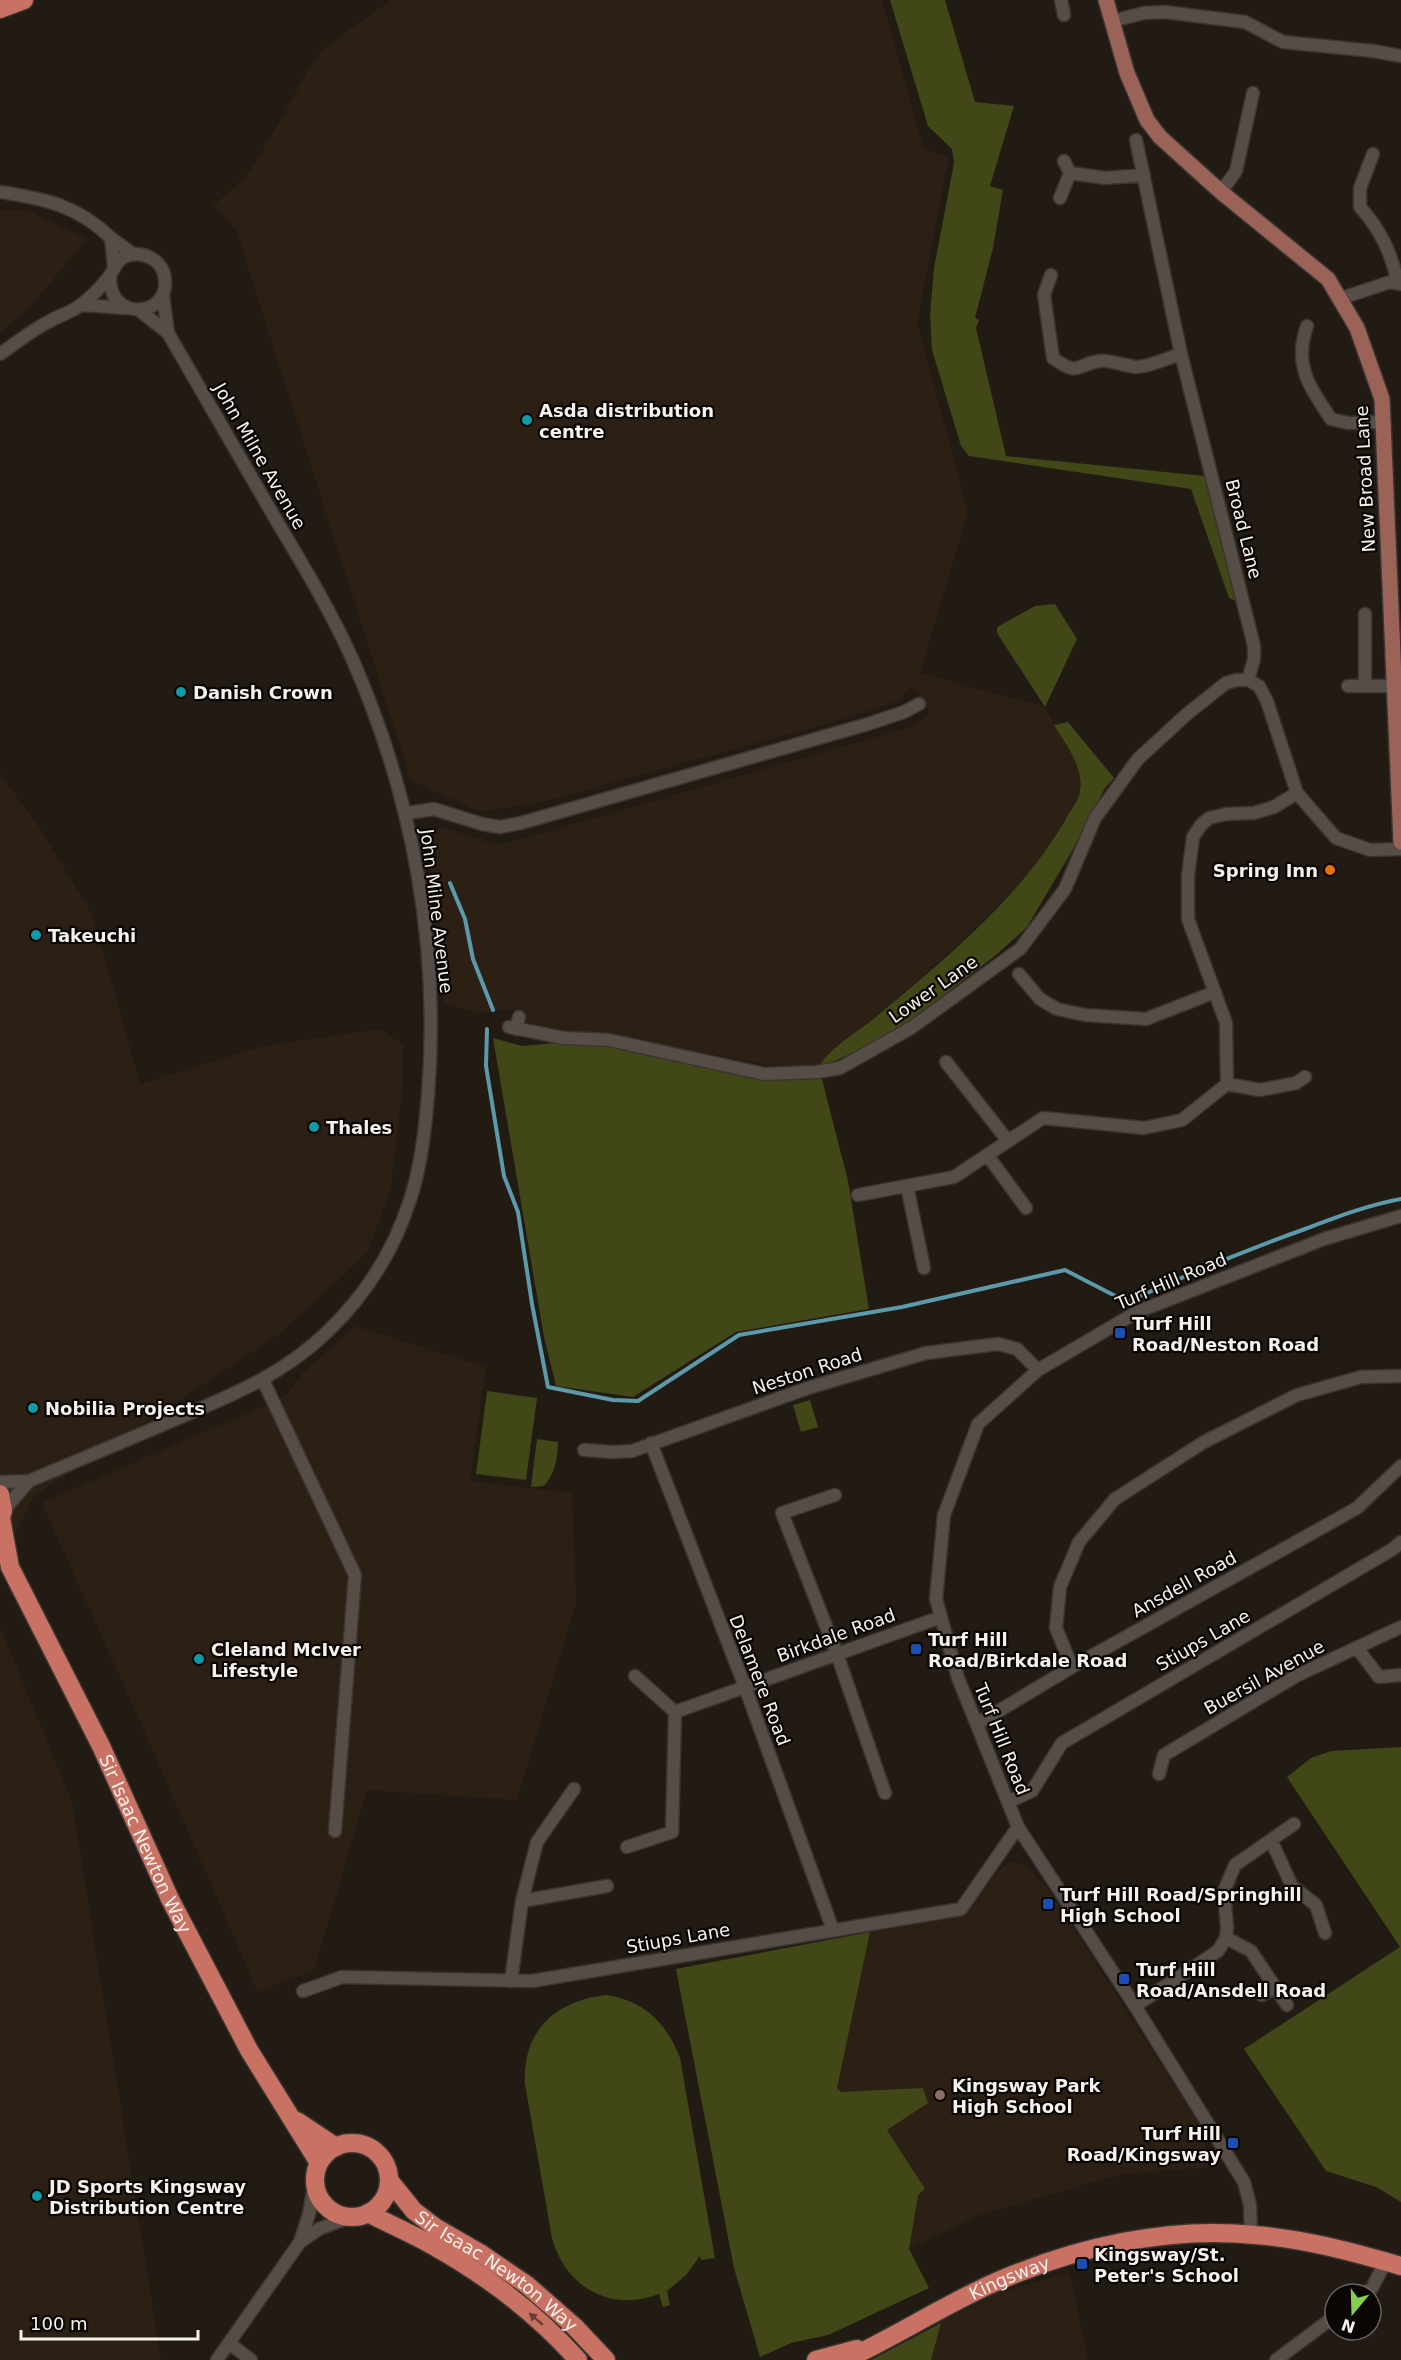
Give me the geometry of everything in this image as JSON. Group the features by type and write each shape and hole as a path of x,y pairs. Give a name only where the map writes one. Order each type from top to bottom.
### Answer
{"highway":[{"path":"0,9 24,0"},
{"name":"Sir Isaac Newton Way","path":"1,1511 5,1563 101,1746 170,1899 237,2014 290,2116 319,2163"},
{"name":"Sir Isaac Newton Way","path":"290,2116 336,2147"},
{"path":"354,2144 372,2148 387,2168 389,2180 384,2200 368,2213 350,2217 330,2210 322,2202 315,2181 319,2163 326,2153 336,2147 354,2144"},
{"name":"Sir Isaac Newton Way","path":"389,2180 414,2211 435,2227 480,2253 527,2285 575,2327 606,2360"},
{"name":"Sir Isaac Newton Way","path":"368,2213 430,2244 474,2271 534,2318 578,2360"},
{"name":"Kingsway","path":"844,2360 996,2282 1047,2262 1140,2239 1198,2234 1251,2234 1318,2244 1394,2264"},
{"path":"575,2327 618,2360"},
{"name":"Kingsway","path":"816,2360 876,2344"}],"main road":[{"name":"New Broad Lane","path":"1106,0 1127,73 1147,120 1160,137 1221,192 1328,279 1361,338 1382,399 1395,586 1395,686 1401,842"}],"street":[{"path":"1061,0 1064,15"},
{"path":"1112,21 1144,13 1165,12 1245,22 1283,42 1401,56"},
{"path":"1221,192 1236,171 1253,93"},
{"name":"Broad Lane","path":"1136,140 1181,354 1254,646 1254,659 1248,680"},
{"path":"1339,299 1390,282 1399,283 1386,242 1375,223 1360,207 1360,188 1373,154"},
{"path":"1060,198 1070,173 1064,161"},
{"path":"1070,173 1105,178 1144,175"},
{"path":"0,192 57,203 89,219 134,254"},
{"path":"111,238 112,295 132,309"},
{"path":"0,354 47,322 81,305 126,256 146,255 160,266 165,284 162,295 153,306 132,309 81,305"},
{"path":"1051,275 1044,295 1046,325 1053,358 1063,366 1078,369 1101,360 1121,366 1140,367 1181,354"},
{"name":"John Milne Avenue","path":"0,1482 28,1481 231,1396 263,1380 314,1344 337,1323 361,1294 380,1267 397,1233 415,1183 428,1101 431,1006 424,921 406,813 368,697 340,632 168,333 162,295"},
{"name":"John Milne Avenue","path":"132,309 168,333"},
{"path":"1307,326 1301,344 1305,376 1331,419 1348,423 1383,422"},
{"path":"1365,614 1365,686"},
{"path":"1248,680 1259,686 1267,701 1298,793 1336,838 1370,850 1401,849"},
{"name":"Lower Lane","path":"515,1024 564,1038 609,1040 764,1074 817,1072 840,1068 858,1060 911,1028 1020,949 1065,890 1095,818 1138,759 1187,714 1226,683 1248,680"},
{"path":"1348,686 1395,686"},
{"path":"406,813 434,808 491,826 521,823 868,724 904,712 919,704"},
{"path":"1227,1084 1226,1023 1188,919 1188,876 1193,837 1209,818 1226,813 1254,813 1274,807 1298,793"},
{"path":"1019,974 1040,999 1057,1009 1085,1015 1146,1019 1215,992"},
{"path":"946,1062 1008,1141"},
{"path":"858,1195 954,1177 1043,1118 1144,1128 1182,1120 1227,1084 1260,1090 1296,1083 1305,1077"},
{"path":"988,1156 1026,1208"},
{"path":"907,1186 924,1268"},
{"name":"Turf Hill Road","path":"1251,2234 1250,2205 1244,2182 1135,2006 1018,1827 958,1678 936,1599 944,1515 978,1424 1038,1370 1137,1312 1324,1239 1401,1216"},
{"name":"Neston Road","path":"584,1450 632,1451 808,1388 926,1353 998,1344 1017,1349 1038,1370"},
{"path":"1072,1667 1056,1628 1060,1587 1079,1542 1115,1500 1204,1442 1298,1395 1361,1377 1401,1376"},
{"path":"263,1380 355,1575 335,1831"},
{"name":"Delamere Road","path":"651,1443 745,1687 833,1930"},
{"name":"Ansdell Road","path":"977,1724 1072,1667 1357,1509 1401,1466"},
{"name":"John Milne Avenue","path":"1,1511 28,1481"},
{"path":"835,1495 782,1513 837,1654 885,1793"},
{"name":"Stiups Lane","path":"1008,1802 1032,1791 1062,1743 1394,1549 1401,1542"},
{"name":"Birkdale Road","path":"675,1712 941,1617"},
{"name":"Buersil Avenue","path":"1159,1774 1164,1755 1296,1676 1401,1627"},
{"path":"1357,1648 1379,1677 1401,1676"},
{"path":"627,1846 672,1832 675,1712 635,1676"},
{"path":"511,1981 522,1901 537,1842 574,1789"},
{"path":"1135,2006 1218,1951 1226,1938 1224,1892 1235,1865 1294,1824"},
{"name":"Stiups Lane","path":"303,1991 342,1977 532,1982 961,1909 1018,1827"},
{"path":"1271,1840 1292,1886 1316,1905 1325,1933"},
{"path":"522,1901 606,1886"},
{"path":"1226,1938 1251,1951 1287,2005"},
{"path":"1262,1995 1275,1987"},
{"path":"217,2360 300,2242 309,2214 315,2181"},
{"path":"300,2242 319,2229 350,2217"},
{"path":"1378,2282 1394,2264"},
{"path":"1276,2360 1323,2325"},
{"path":"229,2343 251,2360"}],"shaded area":[{"path":"391,0 882,0 924,150 949,156 917,323 968,512 920,673 1045,707 1080,769 1080,792 1054,840 1022,882 960,943 876,1017 831,1052 819,1066 770,1065 616,1037 525,1026 525,1012 513,1009 479,1013 444,1003 428,848 432,836 438,829 446,828 496,845 507,843 908,728 927,716 929,712 912,684 901,700 840,720 546,801 479,812 411,780 236,229 213,206 246,177 322,50"},
{"path":"27,210 87,239 29,308 0,332 0,211"},
{"path":"0,774 39,827 93,916 140,1084 263,1046 381,1029 403,1045 403,1082 391,1187 368,1252 278,1335 34,1496 0,1566"},
{"path":"355,1326 486,1367 470,1481 572,1493 576,1603 517,1800 367,1790 314,1970 258,1992 42,1503 286,1396 302,1374"},
{"path":"0,1627 72,1802 161,2360 0,2360"},
{"name":"Kingsway Park High School","path":"1012,1862 1025,1864 1047,1887 1200,2125 1212,2167 1122,2174 979,2215 910,2249 929,2288 828,2335 791,2343 760,2357 734,2268 676,1969 964,1915 1002,1867"},
{"path":"1070,2272 1088,2360 871,2360 995,2294"}],"green space":[{"path":"890,0 945,0 975,102 1014,106 990,186 1003,190 993,248 975,318 979,320 976,328 1006,456 1205,476 1236,601 1229,598 1191,489 969,456 961,446 932,350 930,315 934,268 954,163 952,149 928,126"},
{"path":"1055,604 1077,639 1045,707 997,633 997,627 1035,606"},
{"path":"1068,722 1114,778 1105,788 1072,851 1027,927 996,955 893,1034 819,1066 838,1045 870,1022 982,924 1029,872 1050,844 1080,791 1081,782 1077,765 1054,725"},
{"path":"493,1038 522,1046 566,1042 600,1044 761,1080 822,1079 848,1181 869,1309 736,1332 633,1397 556,1386 544,1337"},
{"path":"487,1391 537,1398 526,1480 476,1474"},
{"path":"810,1400 818,1427 801,1432 793,1405"},
{"path":"537,1439 558,1442 557,1454 555,1466 548,1481 544,1486 531,1487"},
{"path":"1401,1747 1401,2202 1376,2187 1326,2171 1244,2049 1400,1947 1287,1777 1311,1758 1331,1751"},
{"path":"870,1932 837,2088 841,2092 923,2088 928,2103 887,2130 925,2189 918,2195 909,2249 929,2288 828,2335 791,2343 760,2357 734,2268 676,1969"},
{"path":"607,1995 632,2002 653,2016 668,2034 680,2058 715,2258 701,2260 700,2256 686,2275 667,2291 670,2305 663,2307 659,2294 641,2299 624,2300 607,2298 592,2292 567,2270 552,2238 525,2084 529,2048 546,2021 558,2011 589,1998"},
{"path":"941,2323 931,2360 871,2360"}],"waterway":[{"path":"450,883 465,919 473,959 493,1010"},
{"path":"487,1029 486,1066 504,1176 518,1212 548,1387 613,1400 638,1401 739,1335 902,1307 1065,1270 1127,1302 1282,1237 1353,1212 1401,1199"}],"place":[{"name":"Asda distribution centre","path":"527,420"},
{"name":"Danish Crown","path":"181,692"},
{"name":"Spring Inn","path":"1330,870"},
{"name":"Takeuchi","path":"36,935"},
{"name":"Thales","path":"314,1127"},
{"name":"Turf Hill Road/Neston Road","path":"1120,1333"},
{"name":"Nobilia Projects","path":"33,1408"},
{"name":"Turf Hill Road/Birkdale Road","path":"916,1649"},
{"name":"Cleland McIver Lifestyle","path":"199,1659"},
{"name":"Turf Hill Road/Springhill High School","path":"1048,1904"},
{"name":"Turf Hill Road/Ansdell Road","path":"1124,1979"},
{"name":"Kingsway Park High School","path":"940,2095"},
{"name":"Turf Hill Road/Kingsway","path":"1233,2143"},
{"name":"JD Sports Kingsway Distribution Centre","path":"37,2196"},
{"name":"Kingsway/St. Peter's School","path":"1082,2264"}]}
